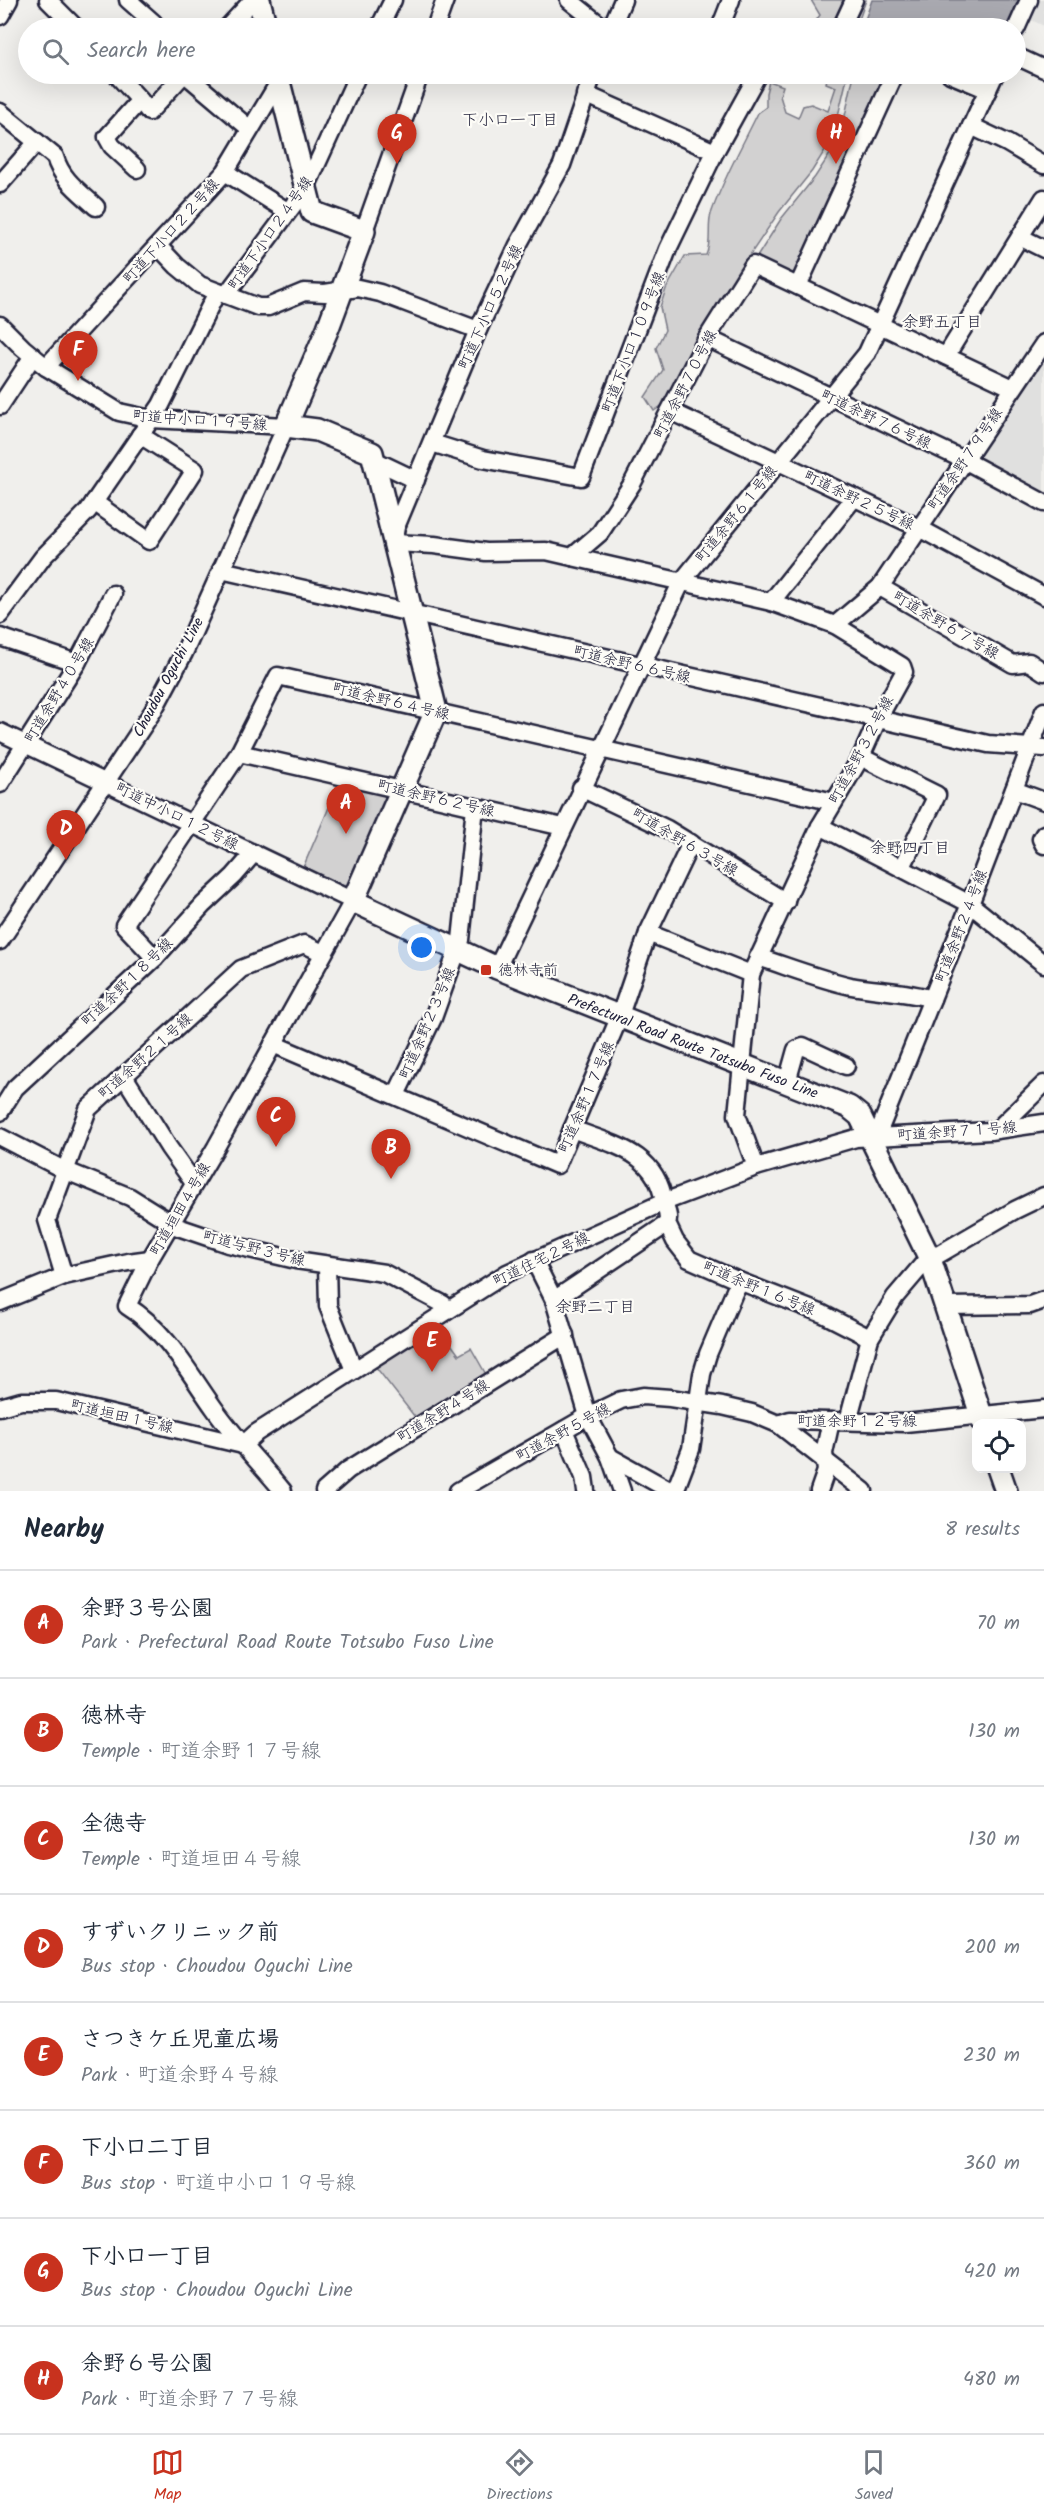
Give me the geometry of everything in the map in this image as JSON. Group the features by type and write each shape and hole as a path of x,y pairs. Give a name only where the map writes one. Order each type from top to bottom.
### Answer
{"main road":[{"path":"259,0 264,18"},
{"path":"280,84 312,212 364,231 286,426 305,428 330,435 372,453 436,711 353,901"},
{"name":"Prefectural Road Route Totsubo Fuso Line","path":"353,901 497,968 849,1107 860,1116 930,1259 982,1419"},
{"path":"1000,1473 1006,1491"}],"street":[{"path":"0,16 9,0"},
{"path":"48,0 66,18"},
{"path":"128,0 148,18"},
{"path":"236,18 253,0"},
{"path":"384,18 393,0"},
{"path":"439,18 445,0"},
{"path":"569,0 592,18"},
{"path":"615,18 623,0"},
{"path":"724,18 731,0"},
{"path":"846,18 854,0"},
{"path":"1021,18 1029,0"},
{"path":"1026,61 1044,69"},
{"path":"125,84 149,112 175,84"},
{"path":"196,84 250,129"},
{"name":"町道下小口２２号線","path":"0,406 39,362 158,246 225,172 275,84"},
{"name":"町道下小口２４号線","path":"3,606 43,557 88,512 151,420 221,294 306,188 353,84"},
{"path":"364,231 416,84"},
{"name":"町道下小口５２号線","path":"393,543 396,527 478,330 518,244 562,165 589,84"},
{"name":"町道下小口１０９号線","path":"432,443 483,459 581,477 668,249 715,152 752,84"},
{"path":"798,286 890,84"},
{"path":"974,84 988,90"},
{"name":"町道余野６１号線","path":"497,968 581,788 682,581 867,353 991,84"},
{"path":"585,94 715,152"},
{"path":"137,169 112,146 107,137 140,100"},
{"path":"0,112 56,158 58,168 96,207"},
{"path":"971,126 1007,142 1044,165"},
{"path":"0,184 37,142"},
{"path":"225,172 287,211"},
{"path":"946,356 1044,198"},
{"path":"1020,237 1044,249"},
{"path":"158,246 177,267 200,285 258,307 268,307 304,292 325,293 358,288 380,292 478,330"},
{"name":"町道余野７０号線","path":"572,556 600,532 632,484 706,338 753,265 1013,388"},
{"name":"町道中小口１９号線","path":"0,325 39,362 93,398 119,412 151,420 286,426"},
{"name":"町道余野７６号線","path":"706,338 964,460 1044,503"},
{"name":"町道余野７９号線","path":"835,625 880,587 1044,343"},
{"name":"町道余野２５号線","path":"670,411 919,528 1044,596"},
{"name":"Choudou Oguchi Line","path":"0,941 153,711 184,653 286,426"},
{"path":"94,502 149,541 195,470 140,435"},
{"path":"374,460 416,480"},
{"path":"771,602 854,498"},
{"path":"393,543 434,545 486,552 546,551 572,556"},
{"name":"町道余野３２号線","path":"572,556 771,602 835,625 902,666 904,672 878,718 861,757 820,826 751,974 738,1115 756,1167"},
{"name":"町道余野６６号線","path":"221,570 988,744 1037,748"},
{"name":"町道余野６７号線","path":"880,587 1013,664 1029,662 1044,672"},
{"name":"町道余野４０号線","path":"0,784 77,663 113,594"},
{"path":"0,637 77,663"},
{"name":"町道余野６４号線","path":"155,958 124,925 239,753 278,676 834,802"},
{"name":"町道余野２４号線","path":"870,1136 881,1126 1014,790 1037,748 1044,711"},
{"name":"町道中小口１２号線","path":"0,732 353,901"},
{"name":"町道余野６２号線","path":"239,753 563,827"},
{"path":"861,757 937,795 902,867"},
{"name":"町道余野６３号線","path":"581,788 639,814 691,843 786,902"},
{"path":"1014,790 1044,801"},
{"name":"町道余野２３号線","path":"396,1095 433,1018 461,940 475,807"},
{"path":"820,826 970,904 1044,964"},
{"path":"1044,834 1041,839 1044,845"},
{"name":"町道余野１７号線","path":"273,1044 557,1165 619,1018 648,933 691,843"},
{"name":"町道余野１８号線","path":"0,1112 15,1088 155,958 202,905 234,876 254,853"},
{"name":"町道垣田４号線","path":"283,1491 215,1410 177,1354 136,1312 127,1306 150,1259 353,901"},
{"path":"648,933 751,974"},
{"name":"町道余野２１号線","path":"64,1276 46,1220 88,1109 241,969 304,944 323,953"},
{"path":"758,957 850,986 906,992 932,999"},
{"path":"787,1082 796,1050 803,1046 846,1066"},
{"path":"124,1076 194,1183"},
{"path":"998,1129 1044,1084"},
{"name":"町道余野７１号線","path":"870,1136 998,1129 1044,1123"},
{"name":"町道余野１６号線","path":"573,1129 640,1157 655,1175 664,1195 669,1218 667,1224 675,1241 689,1259 823,1314 870,1338"},
{"name":"町道住宅２号線","path":"243,1445 256,1433 507,1273 664,1202 756,1167 822,1147 870,1136"},
{"name":"町道与野３号線","path":"0,1137 64,1170 130,1197 178,1227 228,1244 296,1260 384,1273 443,1304 447,1311"},
{"path":"819,1491 826,1471 824,1453 839,1421 870,1338 896,1297 924,1263 1015,1210 1044,1196"},
{"path":"554,1300 667,1224"},
{"path":"0,1302 64,1276 150,1259"},
{"path":"534,1260 554,1300 588,1416 610,1457 622,1491"},
{"path":"327,1265 328,1306 354,1370"},
{"path":"610,1457 673,1491 691,1449 708,1354 739,1281"},
{"path":"946,1306 1030,1305 1044,1300"},
{"name":"町道余野４号線","path":"324,1491 348,1470 565,1335"},
{"name":"町道余野５号線","path":"464,1490 588,1416 621,1400 643,1396 698,1401 752,1413 778,1424 864,1491"},
{"name":"町道垣田１号線","path":"0,1407 21,1401 56,1401 243,1445"},
{"name":"町道余野１２号線","path":"982,1419 1044,1409"},
{"name":"町道余野１２号線","path":"778,1424 790,1420 905,1423 972,1420"},
{"path":"564,1430 584,1477 586,1491"}],"shaded area":[{"path":"811,0 866,0 860,18 818,18 820,15"},
{"path":"872,0 1023,0 1015,18 866,18"},
{"path":"1035,0 1044,0 1044,26 1027,18"},
{"path":"768,84 783,86 780,96 785,112 798,118 803,106 811,104 828,111 836,87 828,84 846,84 836,124 827,147 733,280 721,307 667,402 654,411 645,397 663,370 656,348 665,330 660,307 666,289 685,256 706,255 711,214 727,175 758,113 766,107"},
{"path":"852,84 884,84 797,274 790,276 755,260 781,219 815,177 832,151 845,116"},
{"path":"1044,353 1044,496 976,460 975,454"},
{"path":"340,782 389,794 346,891 302,870"},
{"path":"438,1326 459,1355 471,1348 488,1378 418,1421 375,1366"}],"place":[{"name":"下小口一丁目","path":"397,164"},
{"name":"余野６号公園","path":"836,164"},
{"name":"下小口二丁目","path":"78,381"},
{"name":"余野３号公園","path":"346,834"},
{"name":"すずいクリニック前","path":"66,860"},
{"name":"徳林寺前","path":"486,970"},
{"name":"全徳寺","path":"276,1147"},
{"name":"徳林寺","path":"391,1179"},
{"name":"さつきケ丘児童広場","path":"432,1372"}],"district":[{"name":"下小口一丁目","path":"510,119"},
{"name":"余野五丁目","path":"942,321"},
{"name":"余野四丁目","path":"910,847"},
{"name":"余野二丁目","path":"595,1306"}]}
